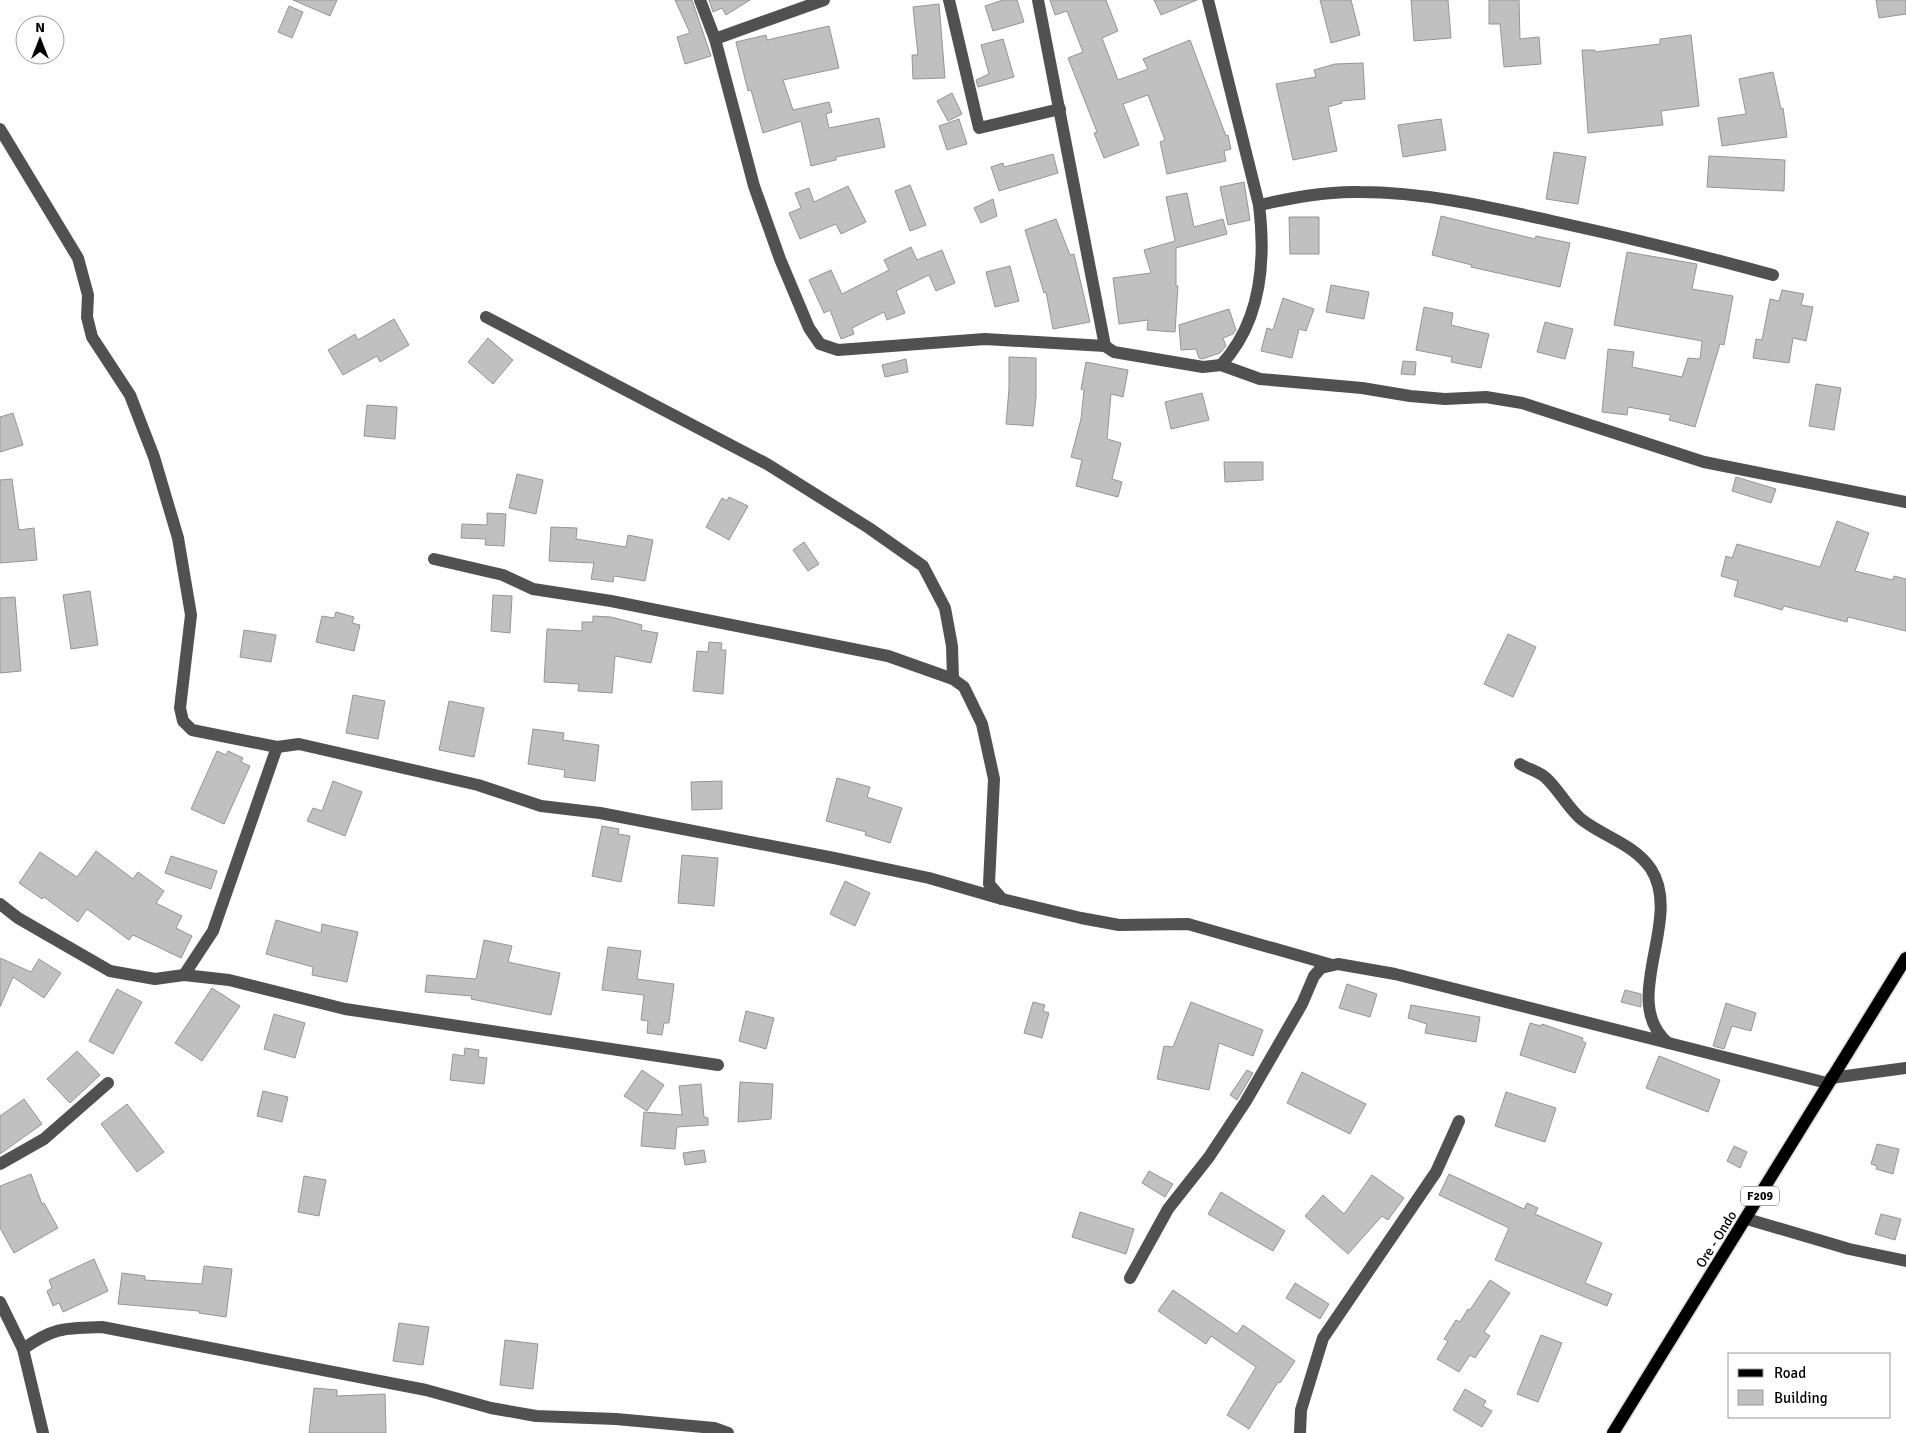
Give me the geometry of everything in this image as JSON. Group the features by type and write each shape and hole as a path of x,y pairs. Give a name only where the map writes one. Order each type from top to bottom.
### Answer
{"main road":[{"name":"Ore - Ondo","path":"1613,1433 1747,1220 1829,1080 1906,958"}],"street":[{"path":"700,0 715,39 754,186 780,259 809,328 820,344 838,350 986,339 1105,346 1114,352 1203,367 1221,365 1260,379 1362,388 1410,396 1445,399 1486,397 1522,403 1704,462 1906,502"},
{"path":"715,39 824,0"},
{"path":"949,0 979,128 1060,109"},
{"path":"1038,0 1105,346"},
{"path":"1208,0 1259,205 1263,239 1261,279 1250,318 1236,349 1221,365"},
{"path":"0,129 78,258 88,295 87,317 92,337 130,395 154,457 178,538 192,615 180,708 183,720 192,730 277,747 299,744 478,785 541,806 600,813 834,858 929,878 1002,899 1119,925 1188,924 1332,965"},
{"path":"1259,205 1302,196 1360,192 1412,194 1515,212 1678,249 1773,274"},
{"path":"486,317 768,464 869,528 923,566 944,608 952,646 953,679"},
{"path":"434,559 503,575 533,589 611,601 888,656 953,679 964,687 982,724 994,779 989,884 1002,899"},
{"path":"184,975 213,931 277,747"},
{"path":"1520,764 1545,777 1581,818 1637,854 1651,870 1660,893 1662,918 1649,981 1650,1000 1652,1019 1659,1035 1669,1043"},
{"path":"0,904 18,918 110,971 155,979 184,975 229,980 344,1010 718,1065"},
{"path":"1130,1278 1168,1209 1210,1157 1246,1101 1302,1004 1314,976 1321,968 1332,965 1338,964 1395,974 1669,1043 1829,1080 1906,1068"},
{"path":"0,1164 44,1139 108,1083"},
{"path":"1300,1433 1301,1410 1324,1338 1436,1172 1459,1122"},
{"path":"1747,1220 1849,1249 1906,1261"},
{"path":"0,1302 23,1349 43,1433"},
{"path":"23,1349 39,1338 62,1328 102,1327 426,1390 491,1408 536,1416 616,1419 714,1428 728,1433"}],"building":[{"path":"293,0 337,0 330,16"},
{"path":"675,0 692,0 711,56 685,64 677,37 690,33"},
{"path":"709,0 750,0 726,15 722,8 713,12"},
{"path":"1003,0 1017,0 1024,22 993,31 985,6"},
{"path":"1050,0 1106,0 1118,31 1102,38 1118,80 1148,69 1143,59 1190,40 1226,136 1228,135 1231,149 1224,151 1226,161 1167,174 1160,142 1165,140 1148,95 1123,104 1139,145 1104,158 1094,133 1097,132 1068,58 1083,52 1067,11 1055,15"},
{"path":"1154,0 1197,0 1161,15"},
{"path":"1320,0 1351,0 1360,35 1331,43"},
{"path":"1411,0 1448,0 1451,38 1414,41"},
{"path":"1489,0 1519,0 1520,39 1539,37 1541,64 1504,67 1500,24 1489,24"},
{"path":"1876,0 1906,0 1906,14 1879,18"},
{"path":"939,4 945,78 913,79 912,55 918,55 913,7"},
{"path":"289,6 303,12 292,38 278,32"},
{"path":"829,26 839,68 783,80 793,110 829,102 832,112 826,114 829,128 879,118 885,147 836,157 836,160 811,166 801,121 763,133 751,90 748,91 736,42 766,35 767,40"},
{"path":"1691,35 1699,106 1661,111 1663,125 1588,133 1582,50 1595,50 1595,52 1660,44 1660,39"},
{"path":"1003,39 1014,77 978,87 976,80 989,74 981,45"},
{"path":"1363,63 1365,99 1341,101 1342,103 1328,107 1337,151 1293,160 1276,84 1316,77 1314,70 1335,64"},
{"path":"1773,72 1781,109 1783,108 1787,137 1722,146 1718,118 1746,114 1739,79"},
{"path":"952,93 962,114 948,121 937,101"},
{"path":"959,119 967,144 947,150 939,126"},
{"path":"1441,119 1446,150 1403,157 1398,125"},
{"path":"1554,152 1586,157 1578,204 1546,199"},
{"path":"1053,154 1058,173 999,191 991,167 1003,163 1004,167"},
{"path":"1709,156 1785,160 1784,191 1707,187"},
{"path":"1244,182 1250,220 1228,225 1220,187"},
{"path":"910,185 926,225 910,231 895,191"},
{"path":"848,186 866,222 841,234 836,224 800,239 789,213 801,208 795,193 809,188 814,202"},
{"path":"1187,193 1194,227 1223,219 1227,234 1176,248 1176,286 1178,286 1175,332 1147,330 1148,320 1119,324 1113,278 1151,273 1144,250 1175,241 1166,197"},
{"path":"993,199 997,216 981,223 974,208"},
{"path":"1441,216 1535,239 1536,236 1570,243 1560,287 1471,267 1472,265 1432,255"},
{"path":"1289,217 1319,217 1319,254 1290,254"},
{"path":"1056,219 1070,255 1074,254 1090,322 1053,329 1046,292 1044,293 1025,230"},
{"path":"911,247 917,260 942,250 955,283 936,291 929,275 896,291 905,313 887,320 884,312 852,328 854,334 841,339 830,310 824,313 809,280 831,270 842,294 889,270 884,260"},
{"path":"1627,252 1697,264 1692,289 1733,296 1724,345 1720,344 1695,427 1669,420 1671,415 1628,407 1627,415 1602,412 1608,349 1634,352 1632,367 1682,377 1688,358 1700,359 1702,341 1614,325"},
{"path":"1010,266 1019,301 995,307 986,272"},
{"path":"1331,285 1369,292 1364,319 1326,312"},
{"path":"1782,290 1804,294 1801,305 1813,307 1806,341 1793,338 1789,363 1753,358 1756,339 1762,340 1770,299 1779,301"},
{"path":"1283,298 1314,309 1306,331 1299,329 1292,358 1261,351 1267,328 1273,330"},
{"path":"1424,307 1453,313 1451,325 1489,334 1481,368 1451,362 1452,357 1416,350"},
{"path":"1229,309 1236,330 1233,334 1223,338 1226,346 1220,353 1202,359 1199,358 1196,349 1181,350 1179,325"},
{"path":"394,319 409,345 380,362 377,356 343,375 328,350 355,334 358,340"},
{"path":"1545,322 1573,329 1565,359 1537,352"},
{"path":"488,338 513,360 493,384 468,362"},
{"path":"1009,357 1036,358 1036,397 1033,426 1006,424"},
{"path":"906,359 908,372 885,377 882,365"},
{"path":"1403,361 1416,362 1415,375 1401,374"},
{"path":"1086,362 1128,370 1123,397 1111,394 1107,439 1121,443 1112,479 1122,482 1118,497 1076,486 1082,460 1071,457 1081,419 1084,390 1081,389"},
{"path":"1816,384 1841,388 1834,430 1809,426"},
{"path":"1202,393 1209,420 1171,429 1165,402"},
{"path":"367,405 397,407 395,439 364,436"},
{"path":"13,413 23,445 0,452 0,417"},
{"path":"1224,462 1263,462 1263,480 1225,482"},
{"path":"517,474 543,480 536,514 509,508"},
{"path":"1736,477 1776,489 1771,503 1732,491"},
{"path":"12,479 19,530 34,528 37,560 0,563 0,480"},
{"path":"729,497 748,506 729,540 706,527 722,498 727,501"},
{"path":"487,513 506,514 504,546 485,545 486,539 461,538 462,524 487,525"},
{"path":"1837,521 1869,533 1855,571 1893,580 1894,576 1906,579 1906,631 1848,617 1847,622 1784,606 1782,610 1734,596 1738,581 1721,576 1726,556 1732,558 1737,544 1820,567"},
{"path":"551,527 577,528 576,539 626,547 628,535 653,540 645,581 614,576 613,582 591,579 594,563 549,561"},
{"path":"804,542 819,564 808,571 793,550"},
{"path":"90,591 98,645 71,649 63,595"},
{"path":"493,595 512,596 510,633 491,631"},
{"path":"15,597 21,671 0,673 0,598"},
{"path":"336,612 354,617 352,623 360,625 354,651 316,642 322,616 334,618"},
{"path":"593,616 611,617 642,625 641,630 658,633 651,663 615,656 612,693 578,691 579,684 544,682 547,629 582,631 582,622 593,622"},
{"path":"244,630 276,635 271,662 240,657"},
{"path":"1508,634 1536,647 1513,697 1484,684"},
{"path":"709,642 722,643 721,650 726,650 723,694 693,691 697,651 708,652"},
{"path":"353,695 385,701 378,739 346,733"},
{"path":"449,701 484,708 474,757 439,750"},
{"path":"533,729 564,733 563,740 599,745 595,781 564,777 565,770 528,764"},
{"path":"217,751 226,755 228,751 243,758 241,762 250,766 224,824 191,809"},
{"path":"837,778 870,787 867,797 902,808 890,843 865,835 866,832 826,821"},
{"path":"333,781 362,792 345,836 307,821 313,808 322,811"},
{"path":"722,781 722,809 692,810 691,782"},
{"path":"602,826 619,829 618,834 630,836 621,882 592,876"},
{"path":"96,851 133,879 138,872 164,891 156,903 182,916 176,928 192,936 181,958 133,935 129,940 87,909 78,922 44,897 42,899 19,883 40,852 77,877"},
{"path":"682,855 718,858 714,906 678,903"},
{"path":"171,856 217,871 211,889 165,873"},
{"path":"845,881 870,893 855,926 830,914"},
{"path":"276,920 321,933 322,924 358,932 347,982 312,975 313,967 266,954"},
{"path":"484,940 512,946 508,962 560,973 551,1015 471,999 472,996 425,992 427,975 476,979"},
{"path":"608,947 641,951 637,979 674,984 669,1023 664,1023 662,1035 647,1033 648,1021 641,1020 644,995 602,990"},
{"path":"0,958 31,972 39,959 61,973 44,998 13,977 0,1007"},
{"path":"1347,984 1377,994 1370,1017 1339,1008"},
{"path":"212,988 240,1006 202,1061 175,1043"},
{"path":"117,989 142,1002 113,1054 89,1041"},
{"path":"1625,990 1641,994 1641,1007 1621,1002"},
{"path":"1033,1002 1045,1005 1043,1011 1049,1013 1042,1038 1024,1033"},
{"path":"1191,1002 1263,1030 1253,1056 1219,1043 1209,1090 1157,1079 1164,1046 1173,1047"},
{"path":"1726,1003 1756,1013 1751,1031 1732,1026 1724,1049 1713,1046"},
{"path":"1411,1005 1480,1017 1476,1042 1425,1033 1427,1024 1408,1018"},
{"path":"746,1011 774,1018 766,1049 739,1041"},
{"path":"274,1014 305,1023 295,1058 264,1049"},
{"path":"1530,1023 1541,1026 1542,1024 1583,1038 1582,1041 1586,1043 1575,1073 1520,1055"},
{"path":"465,1048 479,1050 478,1057 487,1058 484,1084 450,1080 453,1054 464,1056"},
{"path":"77,1051 100,1075 70,1103 47,1079"},
{"path":"1659,1056 1720,1080 1708,1112 1646,1088"},
{"path":"642,1070 664,1085 647,1111 624,1096"},
{"path":"1247,1070 1253,1073 1237,1100 1230,1095"},
{"path":"1302,1072 1366,1104 1350,1134 1287,1103"},
{"path":"740,1082 773,1084 771,1119 738,1122"},
{"path":"701,1084 704,1117 708,1118 708,1125 677,1127 675,1149 641,1146 644,1112 682,1115 679,1086"},
{"path":"263,1091 288,1097 282,1122 257,1116"},
{"path":"1506,1092 1556,1108 1545,1142 1495,1126"},
{"path":"24,1099 42,1124 0,1154 0,1116"},
{"path":"127,1104 164,1152 137,1172 101,1124"},
{"path":"1877,1144 1899,1149 1893,1174 1876,1169 1877,1166 1871,1164"},
{"path":"1734,1146 1747,1152 1740,1168 1727,1161"},
{"path":"704,1150 706,1162 685,1165 683,1153"},
{"path":"1149,1171 1173,1184 1165,1197 1142,1183"},
{"path":"31,1174 42,1204 44,1203 58,1228 14,1253 0,1228 0,1186"},
{"path":"1449,1174 1524,1209 1527,1203 1538,1208 1535,1214 1602,1243 1585,1283 1612,1294 1607,1306 1495,1260 1509,1228 1439,1195"},
{"path":"1372,1175 1404,1198 1388,1220 1382,1216 1348,1254 1305,1216 1323,1195 1344,1214"},
{"path":"304,1176 326,1180 319,1216 298,1212"},
{"path":"1221,1192 1285,1231 1273,1251 1208,1214"},
{"path":"1080,1212 1134,1229 1126,1254 1072,1237"},
{"path":"1881,1214 1901,1219 1895,1240 1875,1234"},
{"path":"94,1259 108,1291 63,1312 59,1303 53,1306 47,1291 52,1288 49,1280"},
{"path":"204,1266 232,1269 226,1317 199,1313 199,1311 118,1304 122,1273 145,1276 145,1280 202,1284"},
{"path":"1490,1280 1510,1293 1484,1332 1490,1336 1475,1358 1470,1355 1459,1372 1437,1359 1448,1341 1444,1339 1456,1320 1460,1322"},
{"path":"1295,1283 1329,1304 1320,1319 1286,1298"},
{"path":"1173,1290 1237,1334 1243,1325 1295,1361 1280,1383 1278,1382 1249,1429 1227,1415 1256,1367 1211,1336 1206,1344 1158,1311"},
{"path":"399,1323 429,1327 423,1365 393,1361"},
{"path":"1541,1335 1562,1343 1538,1402 1517,1394"},
{"path":"505,1340 538,1344 533,1389 500,1385"},
{"path":"314,1388 337,1390 337,1396 385,1394 386,1433 309,1433"},
{"path":"1465,1389 1486,1401 1483,1406 1492,1411 1482,1427 1453,1410"}]}
